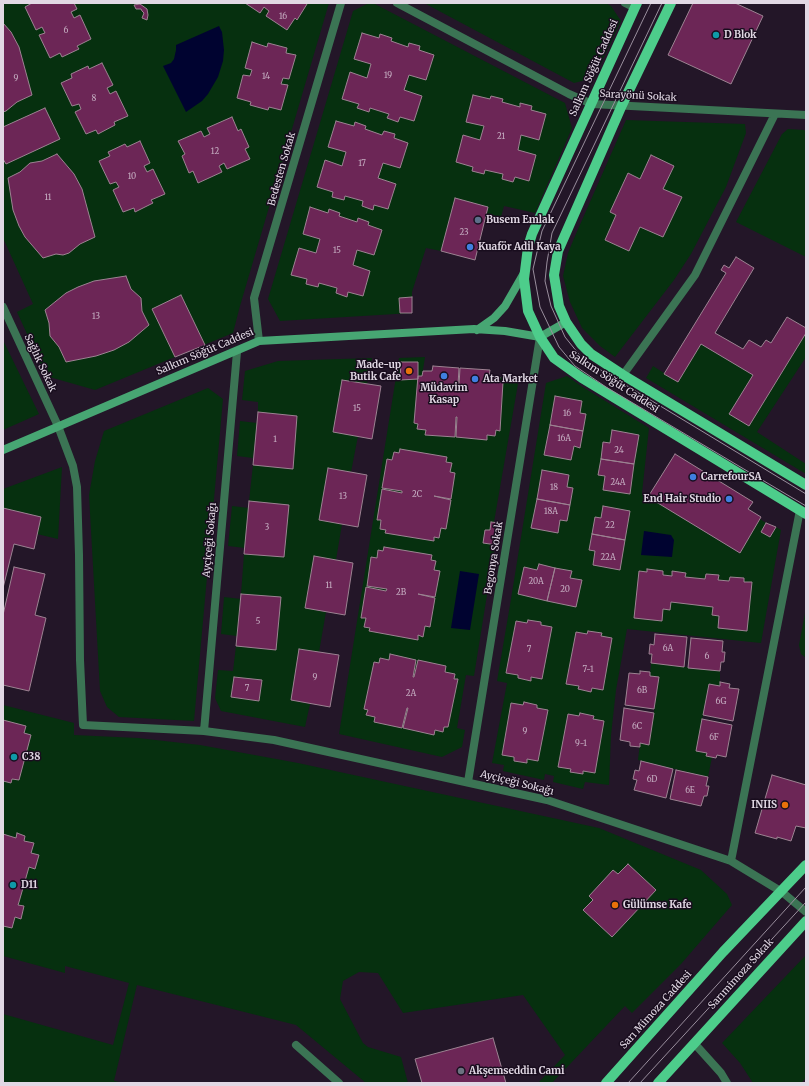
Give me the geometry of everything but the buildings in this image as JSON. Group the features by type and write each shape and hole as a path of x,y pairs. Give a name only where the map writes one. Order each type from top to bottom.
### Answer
{"main road":[{"name":"Salkım Söğüt Caddesi","path":"671,3 622,105 558,251 554,275 559,306 566,322 586,349 623,375 806,485"},
{"name":"Salkım Söğüt Caddesi","path":"636,6 532,234 528,247 524,272 528,311 540,337 554,358 582,378 803,512"},
{"path":"782,892 806,866"},
{"name":"Sarı Mimoza Caddesi","path":"606,1083 723,952 782,892"},
{"name":"Sarımimoza Sokak","path":"694,1043 806,921"},
{"path":"658,1083 694,1043"}],"street":[{"name":"Bedesten Sokak","path":"259,341 254,298 341,3"},
{"name":"Sarayönü Sokak","path":"397,3 569,94 592,104 806,115"},
{"path":"625,3 636,6"},
{"path":"623,375 695,275 775,114"},
{"path":"477,330 494,318 505,306 517,287 524,272"},
{"name":"Sağlık Sokak","path":"3,307 58,426 73,466 77,487 80,660 83,725"},
{"path":"540,337 566,322"},
{"name":"Salkım Söğüt Caddesi","path":"3,450 237,352 259,341 477,330 505,331 540,337"},
{"name":"Begonya Sokak","path":"468,782 540,337"},
{"name":"Ayçiçeği Sokağı","path":"204,731 237,352"},
{"path":"731,861 803,512"},
{"name":"Ayçiçeği Sokağı","path":"83,725 204,731 274,740 547,800 731,861 782,892 806,912"},
{"path":"694,1043 721,1072 727,1083"},
{"path":"296,1045 339,1083"}],"green space":[{"path":"3,3 329,3 233,333 95,390 46,376 17,312 33,304 3,238"},
{"path":"369,3 373,3 565,103 572,128 535,213 504,206 501,217 487,214 488,207 455,198 441,251 426,248 412,292 412,313 280,321 268,299 353,11"},
{"path":"424,3 606,3 611,6 621,21 594,78 574,83"},
{"path":"626,120 745,124 746,133 726,187 691,254 674,280 615,357 600,346 582,328 570,302 563,276 568,253"},
{"path":"788,129 804,130 806,132 806,257 736,222 782,134"},
{"path":"806,333 806,357 757,432 806,464 806,474 646,378 653,366 678,382 701,344 753,375 729,414 749,426"},
{"path":"3,340 39,414 3,430"},
{"path":"425,357 422,376 418,376 414,423 418,424 418,429 426,430 426,435 454,437 457,417 456,437 486,440 487,435 495,436 496,430 500,430 503,382 499,382 500,377 519,378 494,522 491,522 490,530 485,530 483,542 495,545 474,676 466,675 457,728 465,730 462,747 442,757 339,734 399,358"},
{"path":"372,358 367,384 342,380 333,432 358,436 351,472 328,468 319,520 342,524 336,560 314,556 305,608 326,612 319,652 299,649 291,700 310,704 305,727 221,711 215,698 218,670 233,671 236,646 276,650 281,598 241,594 244,554 284,557 289,505 249,501 253,465 293,468 297,416 258,412 258,402 242,400 245,371 278,361"},
{"path":"567,376 649,428 642,493 739,553 760,519 766,523 762,532 770,537 776,527 781,530 761,643 627,629 616,690 611,735 609,785 585,782 583,789 553,782 554,776 545,774 544,780 503,771 504,765 492,763 507,683 497,681 546,383"},
{"path":"208,388 223,399 194,721 119,717 107,707 100,691 89,495 95,461 104,431"},
{"path":"240,421 257,423 253,458 237,456"},
{"path":"62,467 58,539 37,534 41,517 3,508 3,489"},
{"path":"232,506 249,508 245,548 228,546"},
{"path":"224,597 241,599 237,636 221,634"},
{"path":"806,608 806,658 801,654 799,645"},
{"path":"651,663 720,671 720,686 709,684 696,751 707,753 706,756 712,757 708,777 638,760 640,743 649,745 659,677 650,676"},
{"path":"3,705 74,723 74,735 138,738 200,745 298,763 599,828 701,870 727,894 732,905 681,964 632,1013 625,1006 552,1083 538,1083 565,1055 523,995 403,1013 378,973 359,972 343,981 340,999 363,1043 368,1047 401,1057 408,1083 366,1083 296,1025 137,985 114,1081 124,1083 3,1083 3,1014 113,1045 129,983 65,966 65,973 3,956"},
{"path":"806,955 806,1078 801,1083 753,1083 740,1063 722,1043"}],"water":[{"path":"219,26 222,32 224,50 223,61 218,77 202,101 186,112 163,66 171,63 174,59 176,45"},
{"path":"644,531 671,535 674,540 672,557 641,555"},
{"path":"460,571 479,574 470,630 451,628"}],"tram line":[{"path":"651,3 542,231 533,269 540,307 559,347 575,366 606,387 806,506"},
{"path":"662,3 552,233 545,281 551,306 565,337 582,358 806,494"},
{"path":"628,1083 806,887"},
{"path":"640,1083 806,902"}],"place":[{"name":"D Blok","path":"716,35"},
{"name":"Busem Emlak","path":"478,220"},
{"name":"Kuaför Adil Kaya","path":"470,247"},
{"name":"Made-up Butik Cafe","path":"409,371"},
{"name":"Müdavim Kasap","path":"444,376"},
{"name":"Ata Market","path":"475,379"},
{"name":"CarrefourSA","path":"693,477"},
{"name":"End Hair Studio","path":"729,499"},
{"name":"C38","path":"14,757"},
{"name":"INIIS","path":"785,805"},
{"name":"D11","path":"13,885"},
{"name":"Gülümse Kafe","path":"615,905"},
{"name":"Akşemseddin Cami","path":"461,1071"}]}
